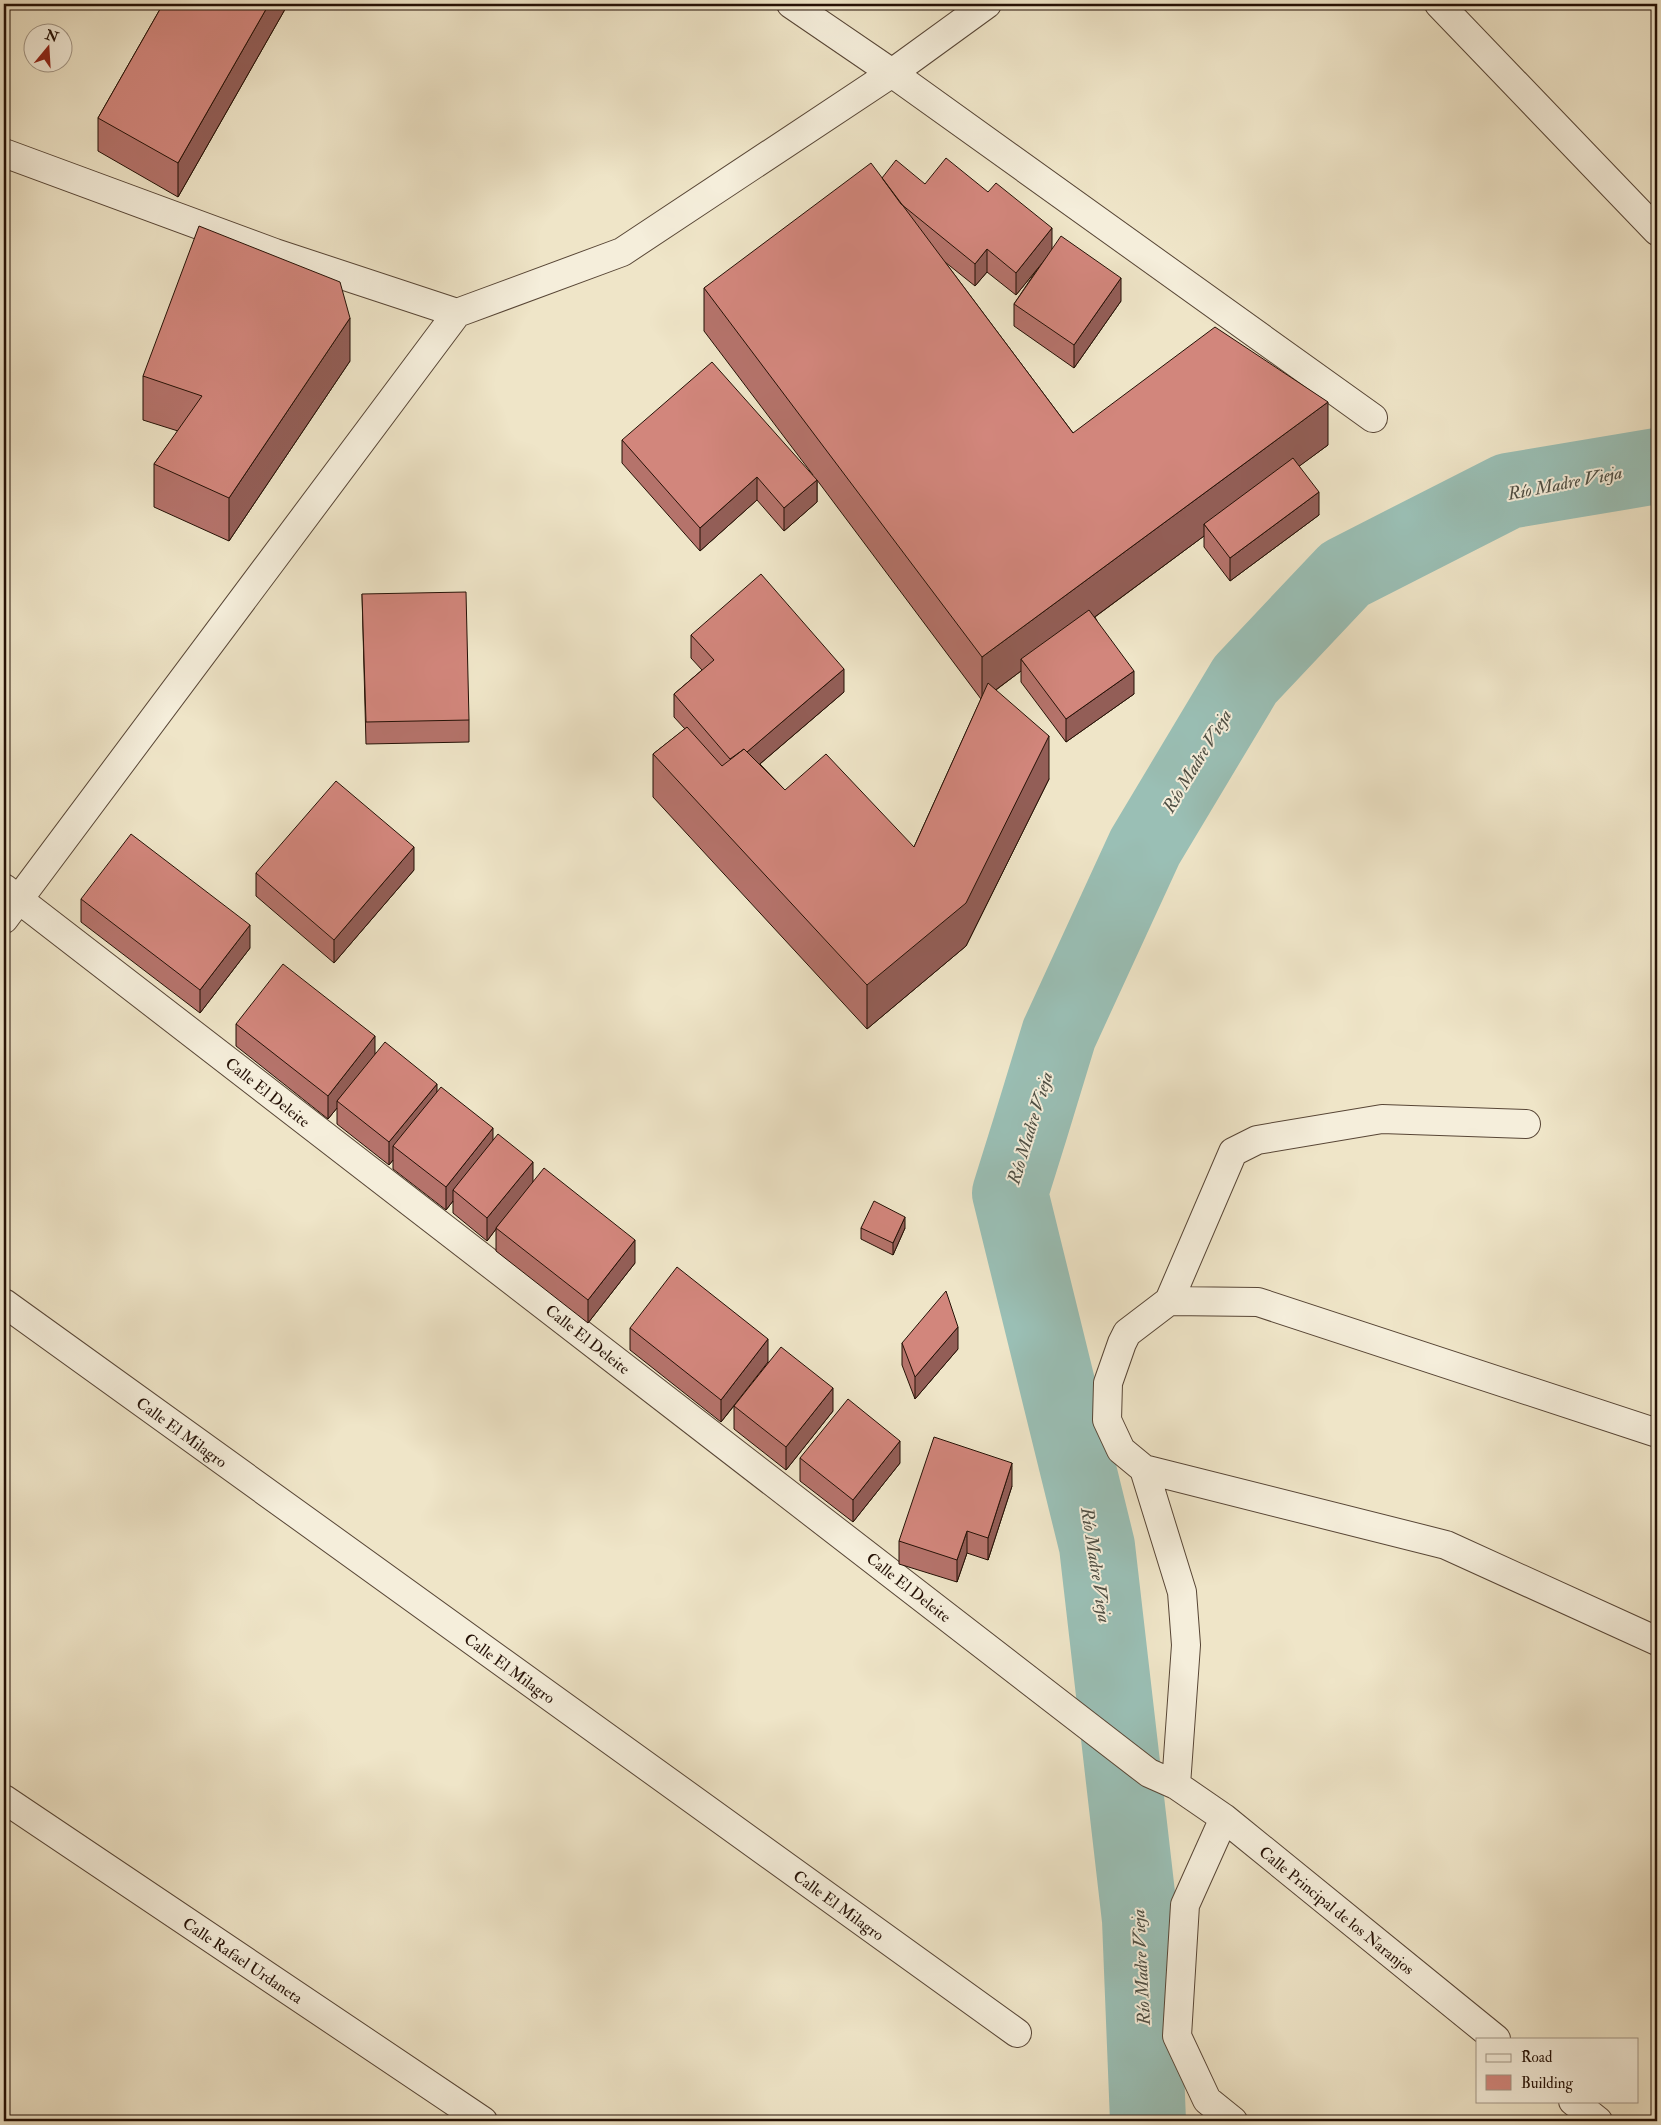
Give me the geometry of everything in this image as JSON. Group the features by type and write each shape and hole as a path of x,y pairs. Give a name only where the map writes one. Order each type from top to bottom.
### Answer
{"street":[{"path":"791,4 892,73 1373,418"},
{"path":"9,902 457,313 622,252 892,73 987,4"},
{"path":"1439,4 1657,231"},
{"path":"4,153 275,253 457,313"},
{"name":"Calle El Deleite","path":"9,902 1149,1773 1176,1785"},
{"path":"1526,1124 1382,1119 1257,1140 1233,1152 1169,1301 1128,1333 1122,1343 1108,1383 1107,1420 1121,1450 1144,1469 1446,1545 1657,1640"},
{"path":"1169,1301 1258,1302 1657,1433"},
{"name":"Calle El Milagro","path":"4,1303 1017,2033"},
{"path":"1144,1469 1182,1592 1186,1645 1176,1785"},
{"name":"Calle Principal de los Naranjos","path":"1176,1785 1224,1818 1495,2038"},
{"name":"Calle Rafael Urdaneta","path":"4,1799 483,2121"},
{"path":"1224,1818 1185,1905 1177,2036 1207,2100 1233,2121"},
{"path":"1574,2102 1598,2121"}],"building":[{"path":"163,4 269,4 178,163 98,118"},
{"path":"946,158 988,192 996,183 1052,228 1016,273 987,249 975,264 901,204 882,178 896,160 925,184"},
{"path":"871,163 1073,433 1215,327 1328,402 982,657 704,288"},
{"path":"199,226 340,282 350,318 229,498 154,464 202,396 143,376"},
{"path":"1061,236 1121,278 1074,345 1014,304"},
{"path":"712,362 817,480 784,508 757,477 700,528 622,440"},
{"path":"1293,458 1319,492 1230,558 1204,524"},
{"path":"761,574 844,669 747,752 744,749 730,759 674,694 714,660 691,635"},
{"path":"466,592 469,720 366,722 362,594"},
{"path":"1089,610 1134,671 1066,719 1021,659"},
{"path":"988,683 1049,736 966,903 867,985 653,754 687,727 722,766 744,749 785,790 826,754 914,847"},
{"path":"336,781 414,847 334,940 256,873"},
{"path":"131,834 250,925 200,990 81,899"},
{"path":"283,964 375,1036 328,1096 236,1024"},
{"path":"385,1042 437,1084 389,1142 337,1101"},
{"path":"441,1087 493,1128 446,1187 393,1146"},
{"path":"498,1134 533,1162 487,1218 453,1190"},
{"path":"544,1168 635,1240 588,1300 496,1228"},
{"path":"874,1201 905,1217 893,1243 861,1228"},
{"path":"677,1267 768,1339 721,1400 630,1328"},
{"path":"946,1291 958,1327 915,1377 902,1343"},
{"path":"781,1347 833,1388 786,1447 734,1406"},
{"path":"848,1399 900,1441 853,1500 800,1458"},
{"path":"934,1437 1012,1463 988,1538 967,1531 957,1560 899,1541"}],"waterway":[{"name":"Río Madre Vieja","path":"1148,2121 1140,1920 1097,1546 1010,1193 1059,1034 1145,847 1245,680 1345,574 1508,491 1657,466"}]}
